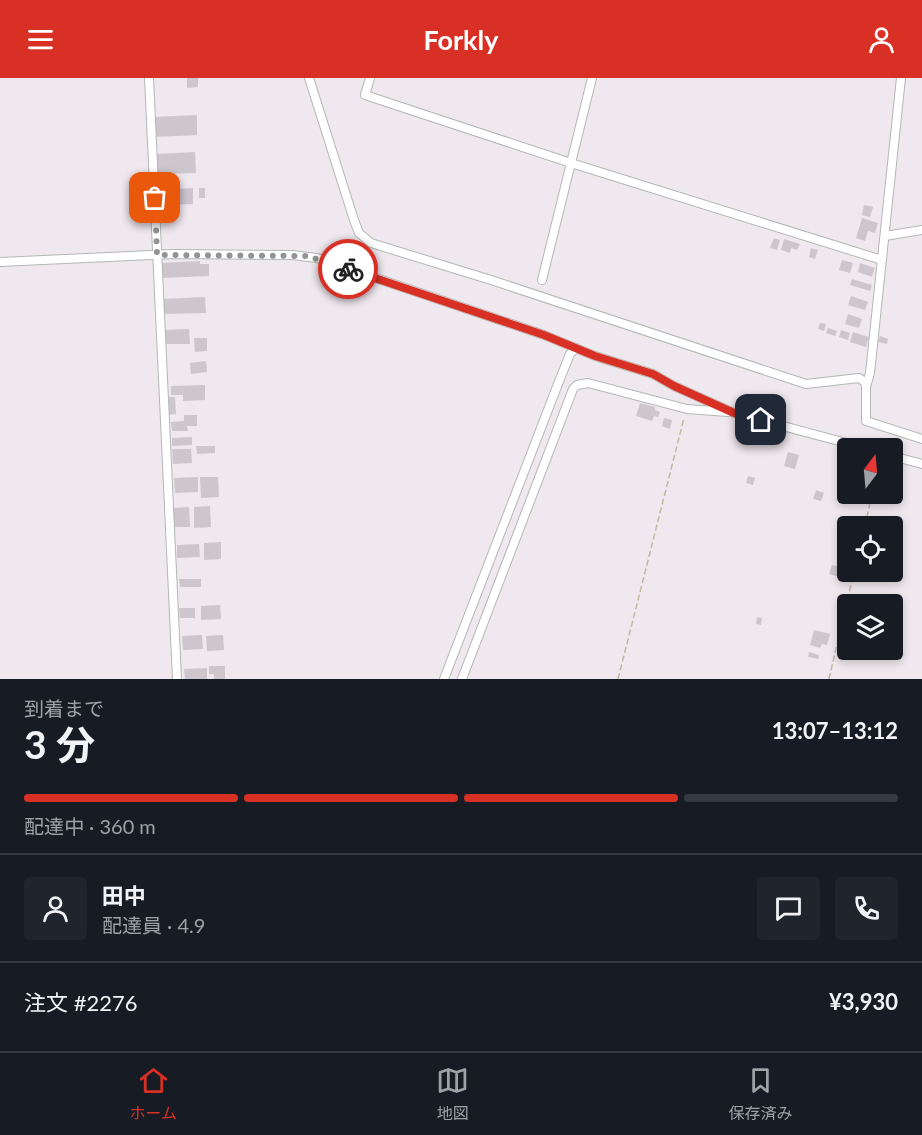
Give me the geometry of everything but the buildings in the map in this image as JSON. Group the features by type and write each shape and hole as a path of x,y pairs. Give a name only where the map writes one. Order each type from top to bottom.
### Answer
{"street":[{"path":"149,78 177,679"},
{"path":"309,78 354,220 359,233 370,243 491,280 806,384 860,378 865,382 866,387"},
{"path":"370,78 365,95 571,163 882,260"},
{"path":"542,280 592,78"},
{"path":"901,78 870,373 866,387 866,421 922,439"},
{"path":"885,236 922,230"},
{"path":"0,262 157,255 292,255 317,258 653,374 734,413 837,441"},
{"path":"444,679 570,354 576,348"},
{"path":"462,679 573,389 577,385 588,383 687,409 734,413"},
{"path":"903,459 922,464"}],"path":[{"path":"618,679 687,409"},
{"path":"829,679 852,582"}],"way so far":[{"path":"155,198 157,255 307,256 348,269"}],"route":[{"path":"348,269 544,335 595,356 653,374 734,413 761,420"}]}
